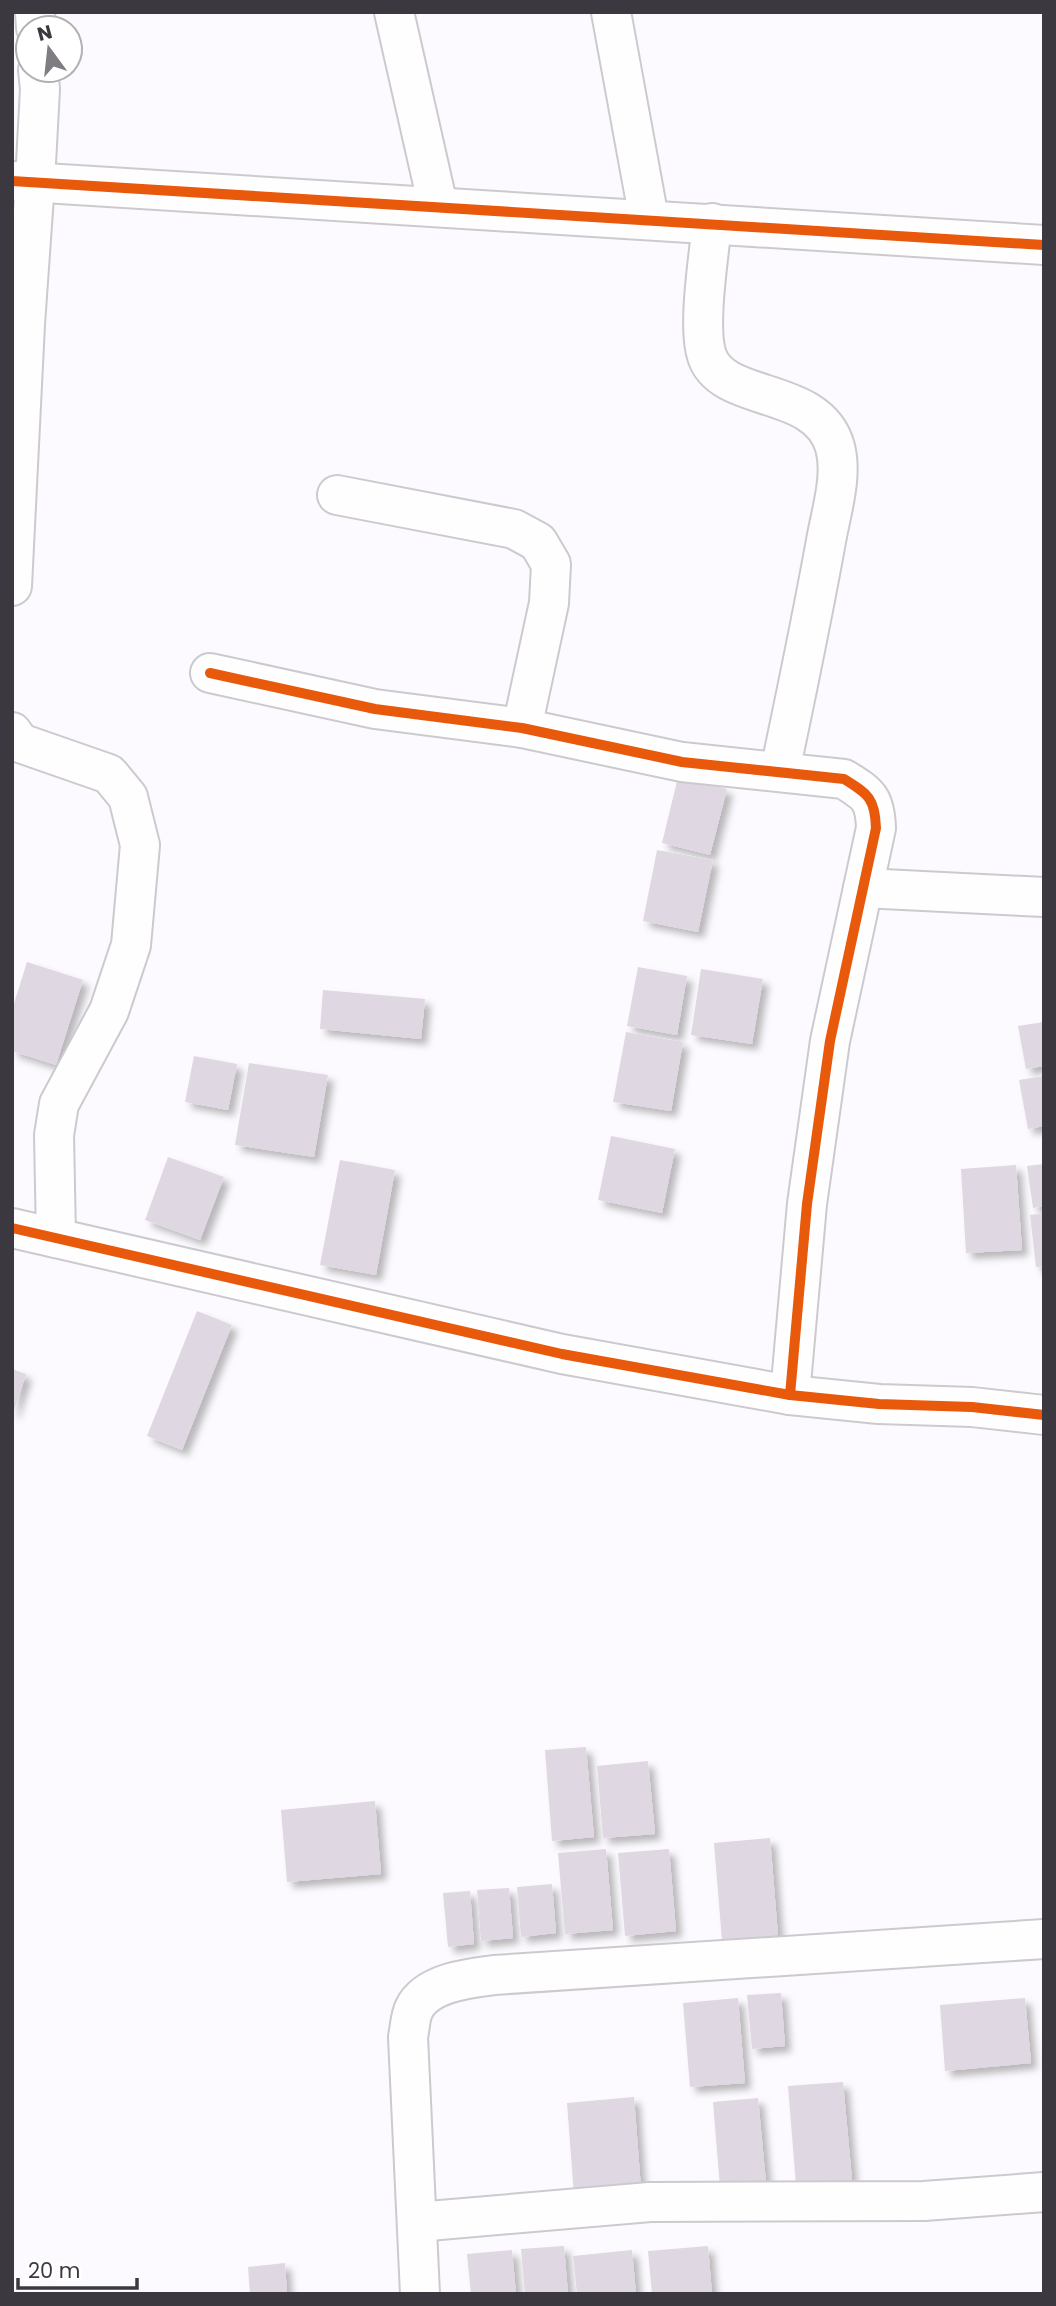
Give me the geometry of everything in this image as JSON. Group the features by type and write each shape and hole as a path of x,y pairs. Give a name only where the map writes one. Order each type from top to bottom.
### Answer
{"street":[{"path":"394,12 438,206"},
{"path":"611,12 649,219"},
{"path":"12,586 24,182 39,84"},
{"path":"24,182 1044,245"},
{"path":"712,223 703,321 706,355 714,369 730,382 786,400 811,414 828,429 835,447 836,481 780,771"},
{"path":"337,495 513,529 538,542 551,564 550,603 522,728"},
{"path":"210,673 375,709 522,728 682,762 844,779 867,793 876,808 876,828 830,1041 807,1204 790,1395"},
{"path":"12,732 20,743 109,774 128,797 140,845 131,945 109,1012 59,1104 54,1135 56,1238"},
{"path":"863,888 1044,897"},
{"path":"12,1228 562,1354 790,1395 879,1404 972,1407 1044,1415"},
{"path":"419,2294 408,2037 414,2008 432,1990 460,1979 494,1975 1044,1939"},
{"path":"417,2222 650,2202 924,2201 1044,2192"}],"building":[{"path":"678,777 727,789 710,855 662,843"},
{"path":"657,850 713,860 698,932 643,921"},
{"path":"27,962 83,980 56,1065 12,1051 12,1010"},
{"path":"638,967 687,976 677,1035 627,1026"},
{"path":"701,969 763,979 752,1044 691,1035"},
{"path":"323,990 425,999 421,1039 320,1029"},
{"path":"1044,1022 1044,1066 1026,1069 1018,1026"},
{"path":"626,1032 683,1042 671,1111 613,1102"},
{"path":"194,1056 237,1064 228,1110 185,1102"},
{"path":"249,1063 328,1075 314,1157 235,1145"},
{"path":"1044,1076 1044,1126 1028,1129 1019,1080"},
{"path":"611,1136 675,1149 662,1213 598,1200"},
{"path":"168,1157 224,1177 200,1240 145,1220"},
{"path":"340,1160 395,1170 376,1275 320,1265"},
{"path":"1044,1164 1044,1206 1033,1208 1027,1166"},
{"path":"1016,1165 1022,1250 966,1253 961,1169"},
{"path":"1044,1213 1044,1266 1036,1267 1030,1215"},
{"path":"197,1311 232,1325 182,1450 147,1436"},
{"path":"12,1369 26,1374 13,1414 12,1414"},
{"path":"586,1747 594,1837 552,1841 545,1750"},
{"path":"648,1761 655,1834 603,1838 597,1766"},
{"path":"375,1801 381,1874 287,1882 281,1810"},
{"path":"770,1838 778,1935 722,1940 714,1843"},
{"path":"606,1849 613,1930 565,1934 558,1853"},
{"path":"669,1849 676,1931 625,1936 618,1853"},
{"path":"552,1884 556,1933 521,1937 517,1887"},
{"path":"509,1888 513,1938 481,1941 477,1890"},
{"path":"470,1891 474,1944 448,1947 443,1893"},
{"path":"781,1993 785,2046 752,2049 747,1995"},
{"path":"738,1998 745,2083 690,2087 683,2003"},
{"path":"1025,1998 1031,2063 945,2071 940,2005"},
{"path":"843,2082 852,2180 796,2185 788,2086"},
{"path":"634,2097 641,2189 574,2195 567,2103"},
{"path":"758,2098 766,2183 720,2187 713,2102"},
{"path":"564,2246 568,2294 525,2294 521,2249"},
{"path":"708,2246 712,2294 652,2294 648,2251"},
{"path":"512,2250 516,2294 471,2294 467,2254"},
{"path":"632,2250 636,2294 577,2294 573,2256"},
{"path":"285,2263 287,2294 250,2294 248,2267"}],"cycle path":[{"path":"12,181 1044,245"},
{"path":"210,673 375,709 522,728 682,762 844,779 869,798 874,810 876,828 830,1041 807,1204 790,1395"},
{"path":"12,1228 562,1354 790,1395 879,1404 972,1407 1044,1415"}]}
